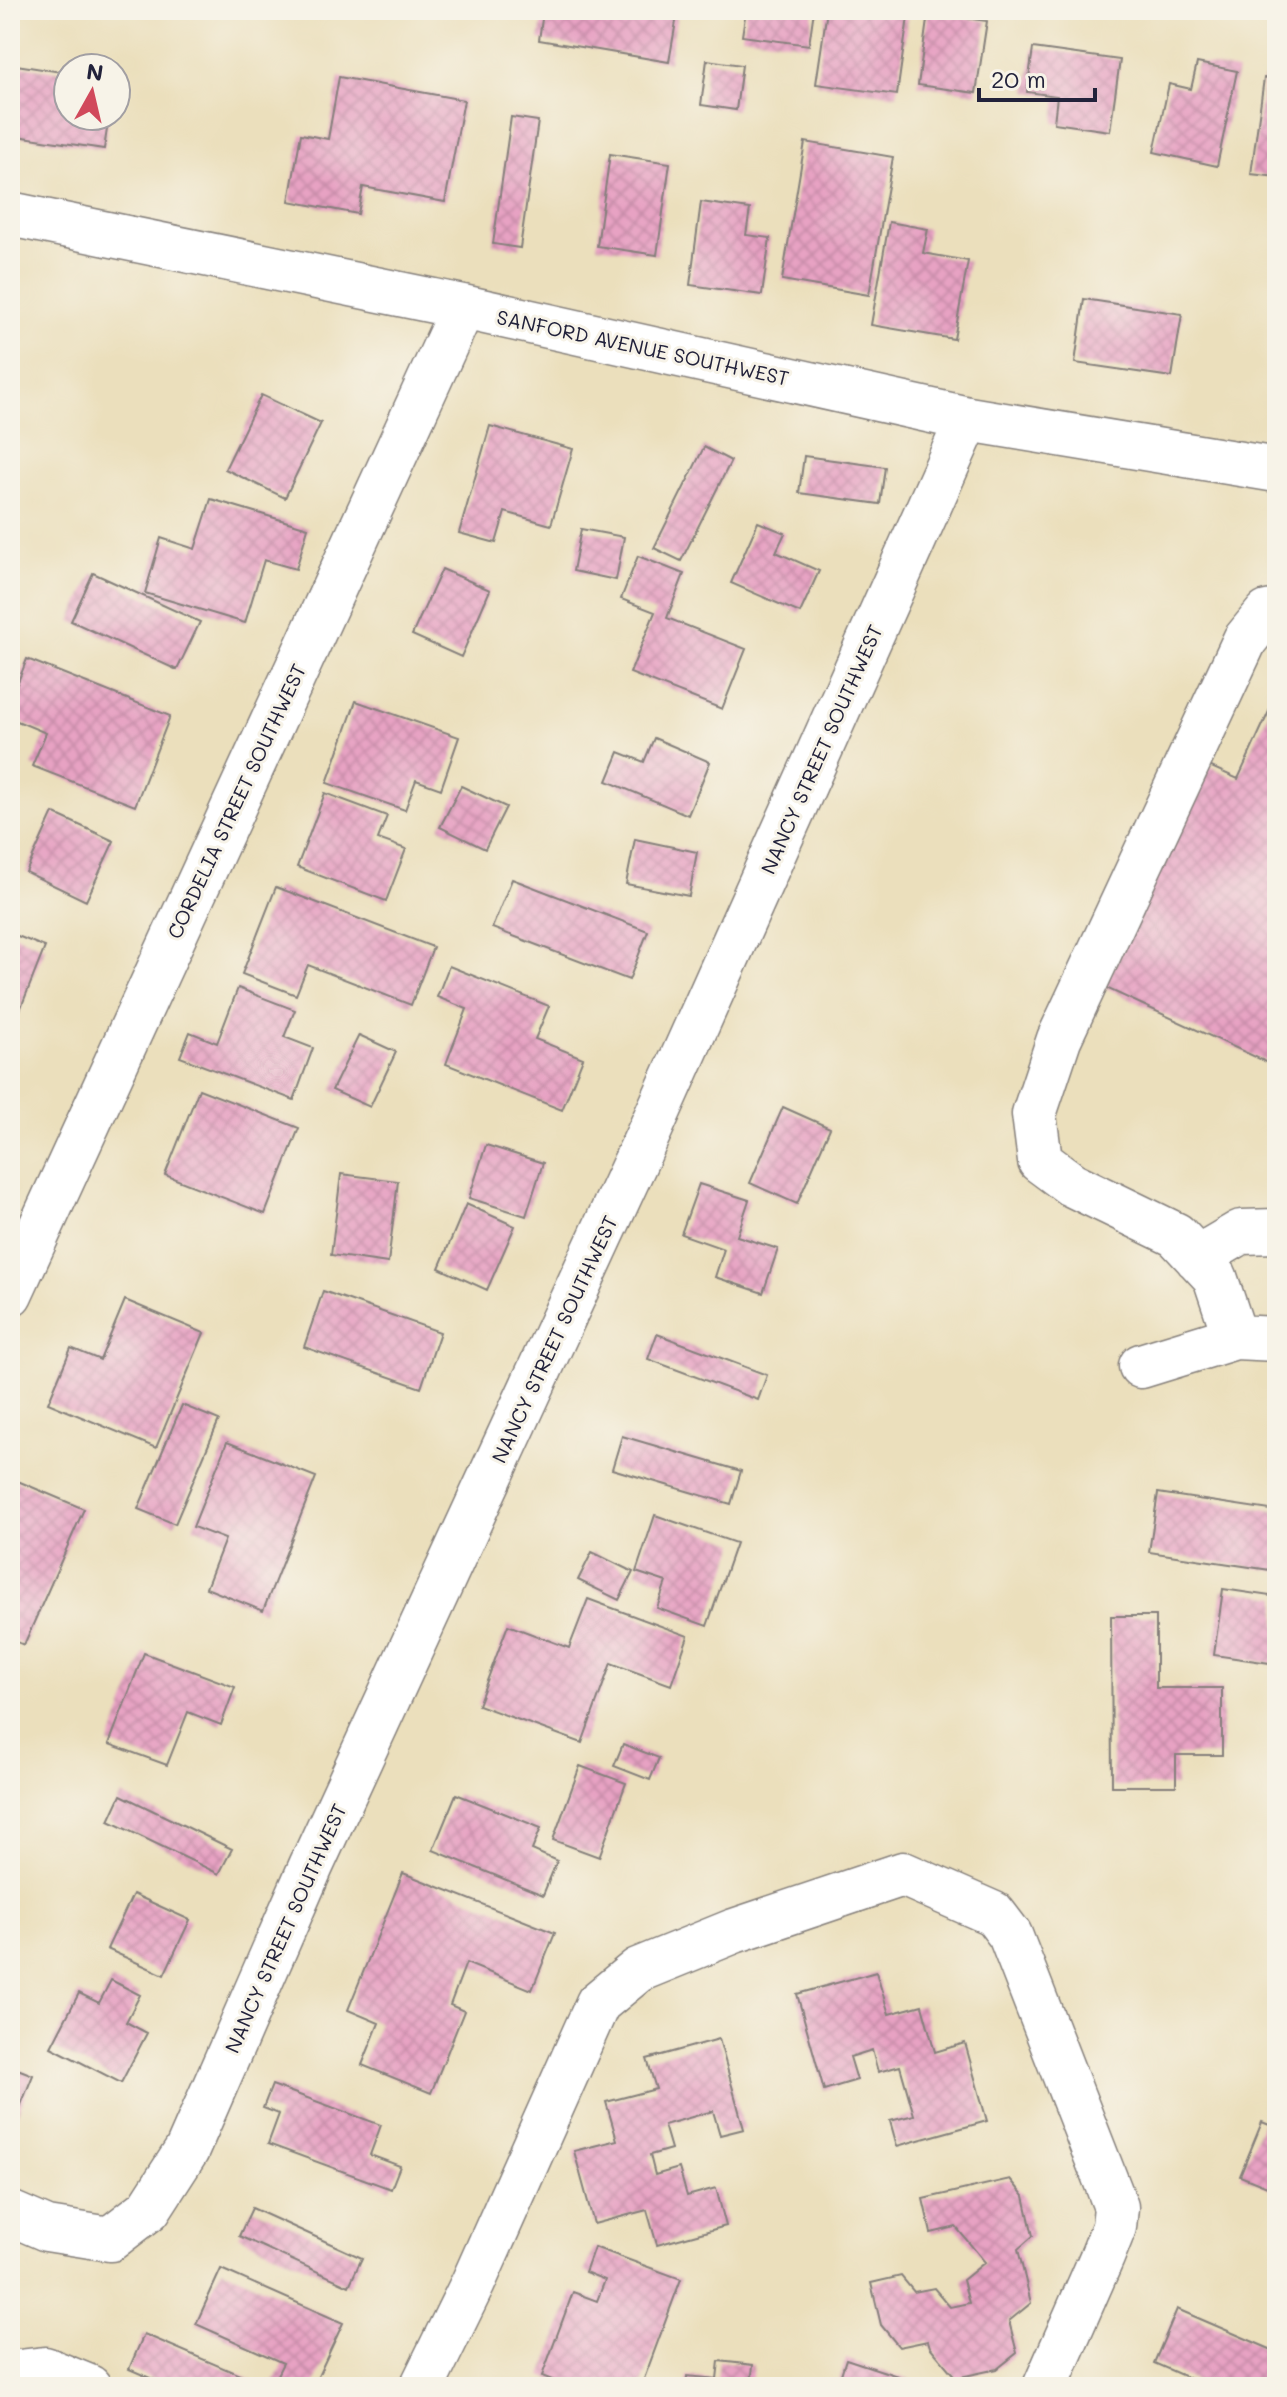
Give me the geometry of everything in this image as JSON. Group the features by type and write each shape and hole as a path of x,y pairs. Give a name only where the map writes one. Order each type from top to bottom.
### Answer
{"street":[{"name":"SANFORD AVENUE SOUTHWEST","path":"10,214 463,307 968,419 1277,470"},
{"name":"CORDELIA STREET SOUTHWEST","path":"10,1294 463,307"},
{"name":"NANCY STREET SOUTHWEST","path":"10,2213 47,2229 110,2239 149,2209 187,2150 311,1866 658,1114 968,419"},
{"path":"1141,1366 1256,1338 1215,1277 1176,1235 1071,1184 1040,1161 1034,1114 1059,1039 1245,640 1267,613 1277,611"},
{"path":"1197,1258 1241,1232 1277,1231"},
{"path":"422,2387 473,2283 598,2003 638,1970 734,1931 903,1874 994,1914 1010,1935 1116,2207 1114,2227 1045,2387"},
{"path":"10,2373 45,2369 89,2387"}],"building":[{"path":"582,10 678,10 669,62 539,40 543,12 581,18"},
{"path":"746,10 814,10 809,45 742,36"},
{"path":"827,10 856,10 908,17 897,95 816,84"},
{"path":"928,13 987,21 976,93 918,85"},
{"path":"1033,48 1120,60 1110,131 1054,123 1057,96 1027,92"},
{"path":"707,60 742,65 736,110 701,105"},
{"path":"1197,63 1237,71 1217,166 1154,152 1169,84 1191,89"},
{"path":"10,64 52,71 52,132 107,132 104,149 10,135"},
{"path":"339,77 464,100 445,202 363,187 358,214 289,201 301,134 328,139"},
{"path":"1264,78 1277,79 1277,177 1251,174"},
{"path":"511,117 538,121 520,248 493,244"},
{"path":"805,142 893,157 869,295 782,280"},
{"path":"610,154 670,163 657,255 597,246"},
{"path":"701,202 750,209 746,235 770,238 762,295 690,285"},
{"path":"889,222 928,229 923,253 968,261 954,339 871,325"},
{"path":"1084,299 1182,314 1172,377 1075,363"},
{"path":"261,395 321,423 285,498 225,469"},
{"path":"490,426 573,449 551,525 505,512 496,543 459,533"},
{"path":"704,447 731,461 681,561 654,548"},
{"path":"804,456 885,467 880,504 799,493"},
{"path":"211,499 308,528 296,569 264,560 245,623 145,593 161,538 195,549"},
{"path":"758,522 785,533 776,552 819,571 800,613 731,583"},
{"path":"581,529 624,537 616,580 573,571"},
{"path":"638,556 684,574 667,618 746,649 722,709 630,673 655,612 621,599"},
{"path":"442,569 490,590 461,657 412,635"},
{"path":"93,573 200,622 177,670 71,621"},
{"path":"27,659 170,716 135,806 32,766 46,733 10,718 10,702"},
{"path":"1277,694 1277,1067 1104,987 1207,765 1238,779"},
{"path":"356,701 459,737 441,789 416,780 405,810 327,783"},
{"path":"654,738 710,762 688,815 607,781 619,752 644,762"},
{"path":"461,786 506,807 485,849 440,827"},
{"path":"325,793 387,816 378,839 406,849 386,901 297,867"},
{"path":"53,813 114,841 86,901 26,872"},
{"path":"635,839 697,852 689,896 626,884"},
{"path":"512,879 648,931 629,980 492,928"},
{"path":"276,887 433,947 411,1005 308,965 296,995 242,974"},
{"path":"10,933 45,947 10,1035"},
{"path":"449,966 549,1006 535,1039 583,1058 562,1110 446,1064 467,1009 437,997"},
{"path":"238,988 295,1010 284,1037 313,1048 294,1100 180,1057 190,1032 217,1043"},
{"path":"359,1035 396,1052 370,1107 332,1090"},
{"path":"199,1089 299,1128 265,1214 165,1175"},
{"path":"783,1107 830,1128 797,1204 750,1183"},
{"path":"486,1145 543,1163 526,1216 469,1198"},
{"path":"341,1174 398,1181 388,1263 331,1255"},
{"path":"699,1184 749,1200 737,1236 778,1249 763,1293 715,1277 724,1249 681,1234"},
{"path":"466,1204 515,1226 487,1290 439,1268"},
{"path":"323,1291 440,1332 421,1388 304,1347"},
{"path":"125,1300 204,1333 156,1448 48,1403 71,1348 100,1360"},
{"path":"657,1334 767,1375 758,1400 648,1359"},
{"path":"182,1405 219,1420 175,1524 138,1509"},
{"path":"622,1436 741,1471 731,1504 612,1469"},
{"path":"227,1442 316,1477 263,1611 206,1588 225,1539 193,1527"},
{"path":"13,1479 84,1509 24,1645 10,1639 10,1486"},
{"path":"1158,1493 1277,1511 1277,1571 1149,1552"},
{"path":"655,1515 736,1543 707,1626 657,1608 666,1582 636,1572"},
{"path":"592,1552 633,1572 619,1600 578,1580"},
{"path":"1223,1589 1277,1597 1277,1664 1214,1655"},
{"path":"588,1599 688,1636 671,1685 611,1663 582,1743 478,1705 508,1625 569,1648"},
{"path":"1111,1616 1156,1616 1156,1688 1222,1688 1222,1755 1176,1755 1176,1786 1112,1786"},
{"path":"144,1653 235,1687 221,1725 188,1712 167,1765 109,1744"},
{"path":"623,1744 659,1758 650,1780 614,1766"},
{"path":"580,1766 626,1783 599,1857 553,1840"},
{"path":"456,1794 541,1828 532,1850 557,1861 543,1895 433,1850"},
{"path":"121,1795 232,1849 219,1874 109,1821"},
{"path":"403,1873 555,1933 532,1990 466,1963 450,2005 464,2011 431,2093 362,2065 379,2023 348,2010"},
{"path":"133,1894 190,1920 164,1975 107,1949"},
{"path":"876,1972 889,2014 922,2005 935,2052 965,2043 987,2121 897,2146 890,2121 914,2115 900,2066 878,2072 872,2050 850,2057 857,2080 824,2090 797,1994"},
{"path":"111,1980 140,1995 126,2022 147,2033 121,2083 51,2047 79,1993 99,2003"},
{"path":"719,2039 744,2129 720,2135 713,2111 664,2125 671,2149 650,2155 655,2175 679,2168 687,2196 716,2188 726,2226 657,2245 647,2210 594,2224 574,2151 617,2140 606,2102 656,2089 647,2059"},
{"path":"1277,2051 1277,2069 1269,2064"},
{"path":"10,2066 33,2075 10,2132"},
{"path":"272,2085 381,2125 370,2155 400,2166 391,2189 268,2144 279,2114 263,2108"},
{"path":"1262,2122 1277,2128 1277,2191 1240,2176"},
{"path":"1010,2179 1024,2196 1033,2236 1018,2249 1031,2303 1009,2321 1017,2353 997,2369 956,2378 928,2341 899,2347 881,2325 871,2283 901,2276 914,2292 934,2288 950,2307 969,2303 963,2280 985,2262 956,2227 931,2233 923,2199"},
{"path":"252,2208 362,2258 349,2286 239,2236"},
{"path":"594,2247 681,2279 641,2387 559,2387 560,2383 542,2376 573,2292 597,2301 605,2280 585,2272"},
{"path":"221,2269 343,2323 313,2387 287,2387 274,2381 283,2363 196,2324"},
{"path":"1177,2309 1277,2352 1277,2387 1209,2387 1154,2363"},
{"path":"144,2334 268,2387 171,2387 129,2369"},
{"path":"846,2359 928,2386 928,2387 837,2387"},
{"path":"719,2361 753,2365 751,2387 686,2387 687,2376 717,2379"}]}
